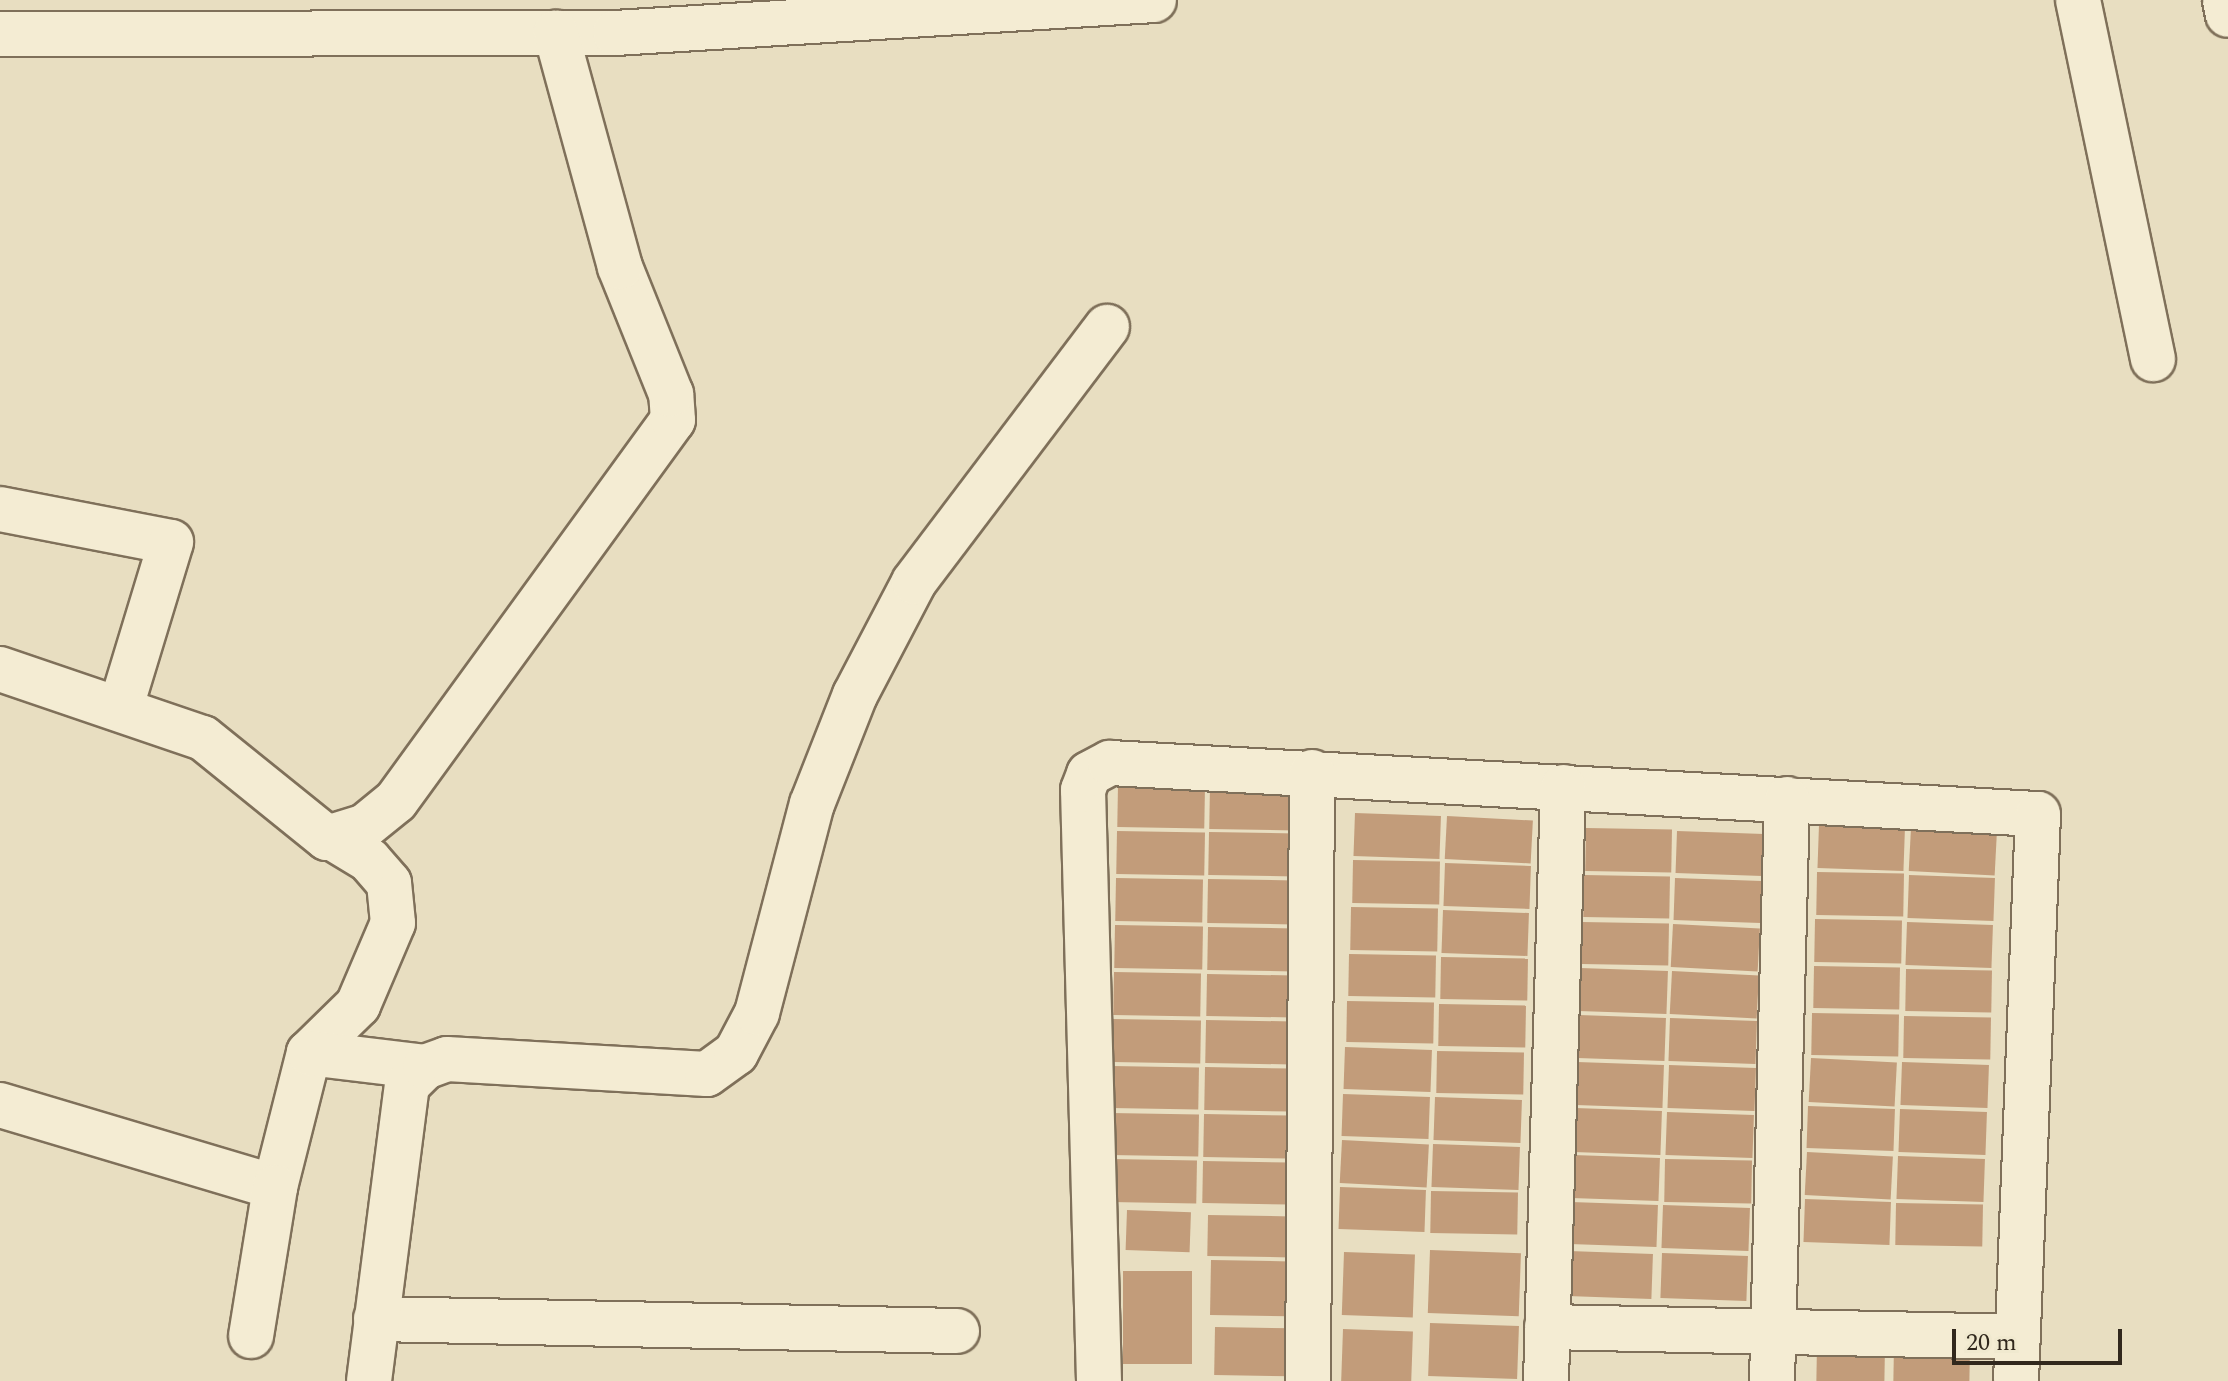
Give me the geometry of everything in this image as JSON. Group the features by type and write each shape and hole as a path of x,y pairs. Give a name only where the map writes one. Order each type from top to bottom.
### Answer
{"street":[{"path":"0,34 556,33 613,17 1154,0"},
{"path":"2078,0 2153,359"},
{"path":"2225,0 2228,15"},
{"path":"331,837 364,827 396,801 673,420 671,394 620,267 556,33"},
{"path":"369,1381 407,1085 425,1067 447,1059 707,1074 736,1053 757,1013 812,804 855,695 914,582 1107,327"},
{"path":"0,509 171,542 121,707"},
{"path":"0,669 121,707 203,738 331,837 369,860 389,883 393,923 358,1005 309,1053 275,1187 251,1336"},
{"path":"1099,1381 1083,790 1089,774 1110,763 2038,814 2016,1381"},
{"path":"1308,1381 1312,772"},
{"path":"1546,1381 1563,787"},
{"path":"1772,1381 1787,799"},
{"path":"309,1053 425,1067"},
{"path":"0,1105 275,1187"},
{"path":"376,1319 957,1331"},
{"path":"1547,1327 2018,1337"}],"building":[{"path":"1118,785 1205,787 1204,829 1117,827"},
{"path":"1210,786 1296,788 1295,830 1209,829"},
{"path":"1355,813 1441,816 1439,859 1353,856"},
{"path":"1447,816 1533,821 1531,863 1445,859"},
{"path":"1819,825 1905,828 1903,871 1817,868"},
{"path":"1586,828 1672,830 1671,872 1585,871"},
{"path":"1911,828 1997,833 1995,875 1909,871"},
{"path":"1117,831 1205,833 1204,876 1116,874"},
{"path":"1677,831 1764,834 1762,876 1676,873"},
{"path":"1209,832 1296,834 1295,877 1208,875"},
{"path":"1353,860 1440,862 1439,905 1352,903"},
{"path":"1445,863 1531,866 1529,909 1443,906"},
{"path":"1817,872 1904,874 1903,917 1816,915"},
{"path":"1584,875 1670,877 1669,918 1583,917"},
{"path":"1909,875 1995,878 1993,921 1907,918"},
{"path":"1116,878 1203,880 1202,923 1115,921"},
{"path":"1675,878 1762,881 1760,923 1674,920"},
{"path":"1208,879 1294,881 1293,924 1207,923"},
{"path":"1351,907 1438,909 1437,952 1350,950"},
{"path":"1443,910 1529,913 1527,956 1441,953"},
{"path":"1815,919 1902,921 1901,964 1814,962"},
{"path":"1582,922 1669,924 1668,966 1581,964"},
{"path":"1907,922 1993,925 1991,968 1905,965"},
{"path":"1673,924 1760,929 1758,971 1671,967"},
{"path":"1115,925 1203,927 1202,970 1114,968"},
{"path":"1208,927 1294,929 1293,971 1207,970"},
{"path":"1349,954 1436,956 1435,998 1348,996"},
{"path":"1441,957 1528,959 1527,1001 1440,999"},
{"path":"1814,966 1900,968 1899,1009 1813,1008"},
{"path":"1580,968 1668,971 1666,1014 1578,1011"},
{"path":"1906,969 1992,971 1991,1012 1905,1011"},
{"path":"1672,971 1759,976 1757,1018 1670,1014"},
{"path":"1114,972 1201,974 1200,1017 1113,1015"},
{"path":"1207,974 1293,976 1292,1017 1206,1016"},
{"path":"1347,1001 1434,1003 1433,1044 1346,1042"},
{"path":"1439,1004 1526,1006 1525,1048 1438,1046"},
{"path":"1812,1013 1899,1015 1898,1057 1811,1055"},
{"path":"1579,1015 1666,1018 1664,1061 1577,1058"},
{"path":"1904,1016 1991,1018 1990,1060 1903,1058"},
{"path":"1670,1018 1757,1021 1755,1064 1668,1061"},
{"path":"1113,1019 1201,1021 1200,1064 1112,1062"},
{"path":"1206,1020 1292,1022 1291,1064 1205,1063"},
{"path":"1345,1047 1432,1050 1430,1092 1344,1089"},
{"path":"1437,1051 1524,1053 1523,1095 1436,1093"},
{"path":"1811,1058 1897,1063 1895,1106 1809,1102"},
{"path":"1577,1062 1664,1065 1662,1108 1575,1105"},
{"path":"1902,1062 1989,1065 1987,1108 1900,1105"},
{"path":"1669,1065 1756,1068 1754,1111 1667,1108"},
{"path":"1112,1066 1199,1068 1198,1110 1111,1108"},
{"path":"1205,1067 1292,1069 1291,1112 1204,1110"},
{"path":"1343,1094 1430,1097 1428,1139 1342,1136"},
{"path":"1435,1097 1522,1100 1520,1143 1433,1140"},
{"path":"1808,1106 1895,1109 1893,1151 1807,1148"},
{"path":"1575,1108 1662,1111 1660,1155 1573,1152"},
{"path":"1900,1109 1987,1112 1985,1155 1898,1152"},
{"path":"1667,1112 1754,1115 1752,1158 1665,1155"},
{"path":"1111,1113 1199,1115 1198,1157 1110,1155"},
{"path":"1204,1114 1291,1116 1290,1159 1203,1157"},
{"path":"1342,1140 1429,1145 1427,1187 1340,1183"},
{"path":"1433,1144 1520,1147 1518,1190 1431,1187"},
{"path":"1807,1152 1893,1157 1891,1199 1805,1195"},
{"path":"1573,1155 1660,1158 1658,1201 1571,1198"},
{"path":"1898,1156 1985,1159 1983,1202 1896,1199"},
{"path":"1111,1159 1197,1161 1196,1203 1110,1202"},
{"path":"1665,1159 1752,1161 1751,1204 1664,1202"},
{"path":"1203,1161 1290,1163 1289,1205 1202,1203"},
{"path":"1340,1187 1426,1190 1424,1232 1339,1229"},
{"path":"1431,1191 1518,1193 1517,1235 1430,1233"},
{"path":"1805,1199 1891,1202 1889,1245 1803,1242"},
{"path":"1571,1202 1658,1205 1656,1247 1570,1244"},
{"path":"1896,1203 1983,1205 1982,1247 1895,1245"},
{"path":"1663,1205 1750,1208 1748,1251 1661,1248"},
{"path":"1127,1210 1191,1212 1190,1252 1126,1250"},
{"path":"1208,1215 1292,1216 1291,1257 1207,1256"},
{"path":"1430,1250 1521,1253 1519,1316 1428,1313"},
{"path":"1569,1251 1653,1254 1651,1299 1567,1296"},
{"path":"1344,1252 1415,1254 1413,1317 1342,1315"},
{"path":"1662,1253 1748,1256 1746,1301 1660,1298"},
{"path":"1211,1260 1290,1261 1289,1316 1210,1315"},
{"path":"1123,1271 1192,1271 1192,1364 1123,1364"},
{"path":"1430,1323 1519,1326 1517,1379 1428,1376"},
{"path":"1215,1327 1293,1328 1292,1376 1214,1375"},
{"path":"1343,1329 1413,1331 1411,1381 1341,1381"},
{"path":"1817,1345 1885,1346 1884,1381 1816,1381"},
{"path":"1894,1345 1970,1346 1969,1381 1893,1381"}]}
